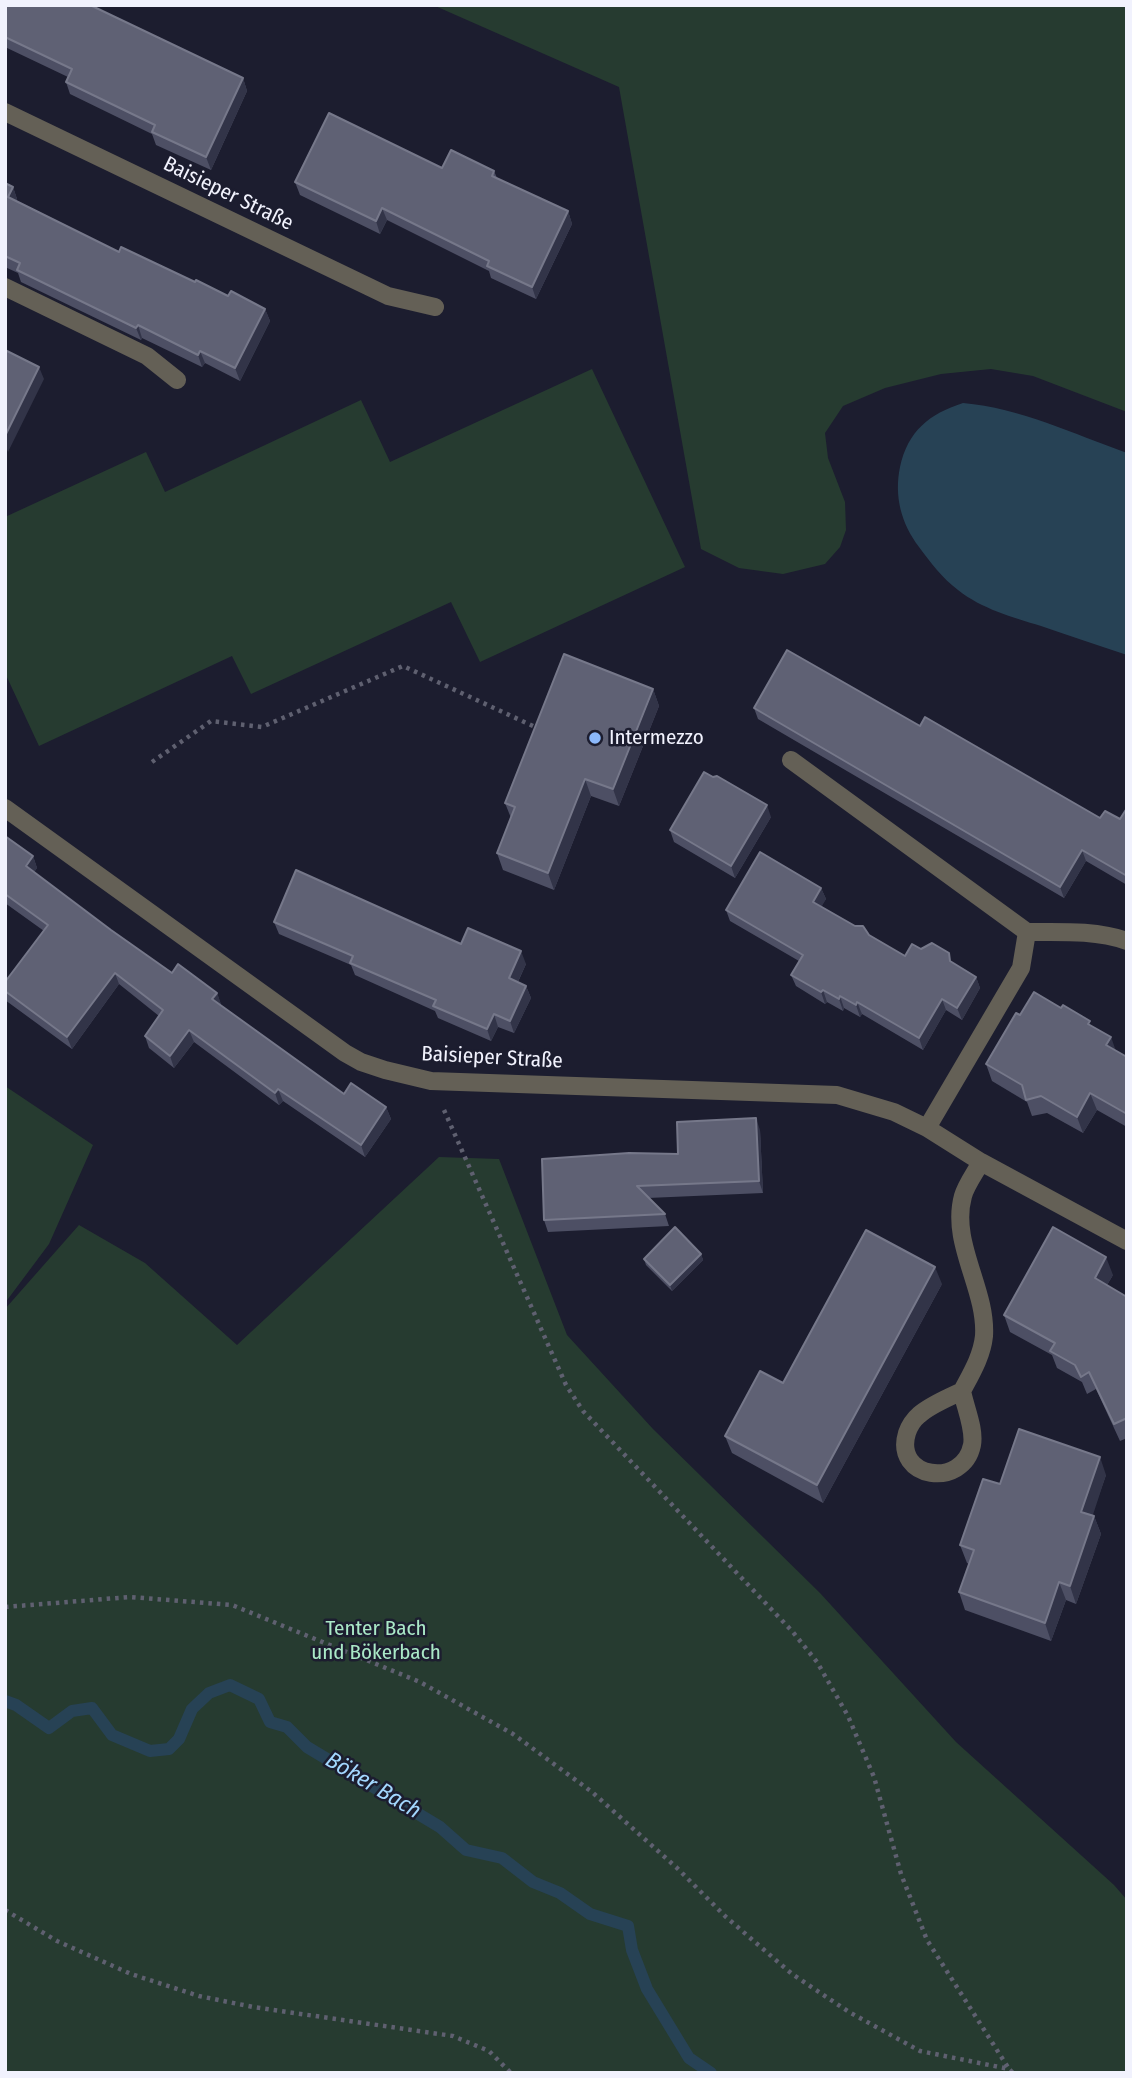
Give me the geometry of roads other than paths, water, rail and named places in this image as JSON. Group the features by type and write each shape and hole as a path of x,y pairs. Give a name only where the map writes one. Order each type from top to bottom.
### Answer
{"street":[{"name":"Baisieper Straße","path":"5,112 388,296 435,307"},
{"path":"5,287 147,356 177,380"},
{"path":"791,760 1027,932 1115,937 1127,941"},
{"name":"Baisieper Straße","path":"5,808 361,1062 431,1081 837,1095 894,1112 927,1128 981,1163 1127,1241"},
{"path":"927,1128 1021,968 1027,932"},
{"path":"962,1391 972,1436 972,1445 965,1461 960,1466 941,1472 930,1474 923,1471 914,1465 908,1456 905,1444 909,1429 917,1415 962,1391 978,1361 984,1334 960,1215 964,1194 981,1163"}],"water":[{"path":"963,403 1026,416 1127,453 1127,655 1008,616 977,602 947,580 913,538 900,509 898,488 900,467 908,443 930,419"}],"waterway":[{"name":"Böker Bach","path":"5,1701 16,1705 49,1728 72,1711 92,1708 112,1735 150,1751 169,1749 179,1739 192,1709 209,1693 230,1685 259,1699 270,1722 287,1727 307,1747 440,1827 466,1850 502,1858 533,1882 560,1893 590,1914 628,1926 632,1950 647,1989 689,2058 711,2073"}],"place":[{"name":"Intermezzo","path":"595,738"}],"park label":[{"name":"Tenter Bach und Bökerbach","path":"376,1641"}]}
